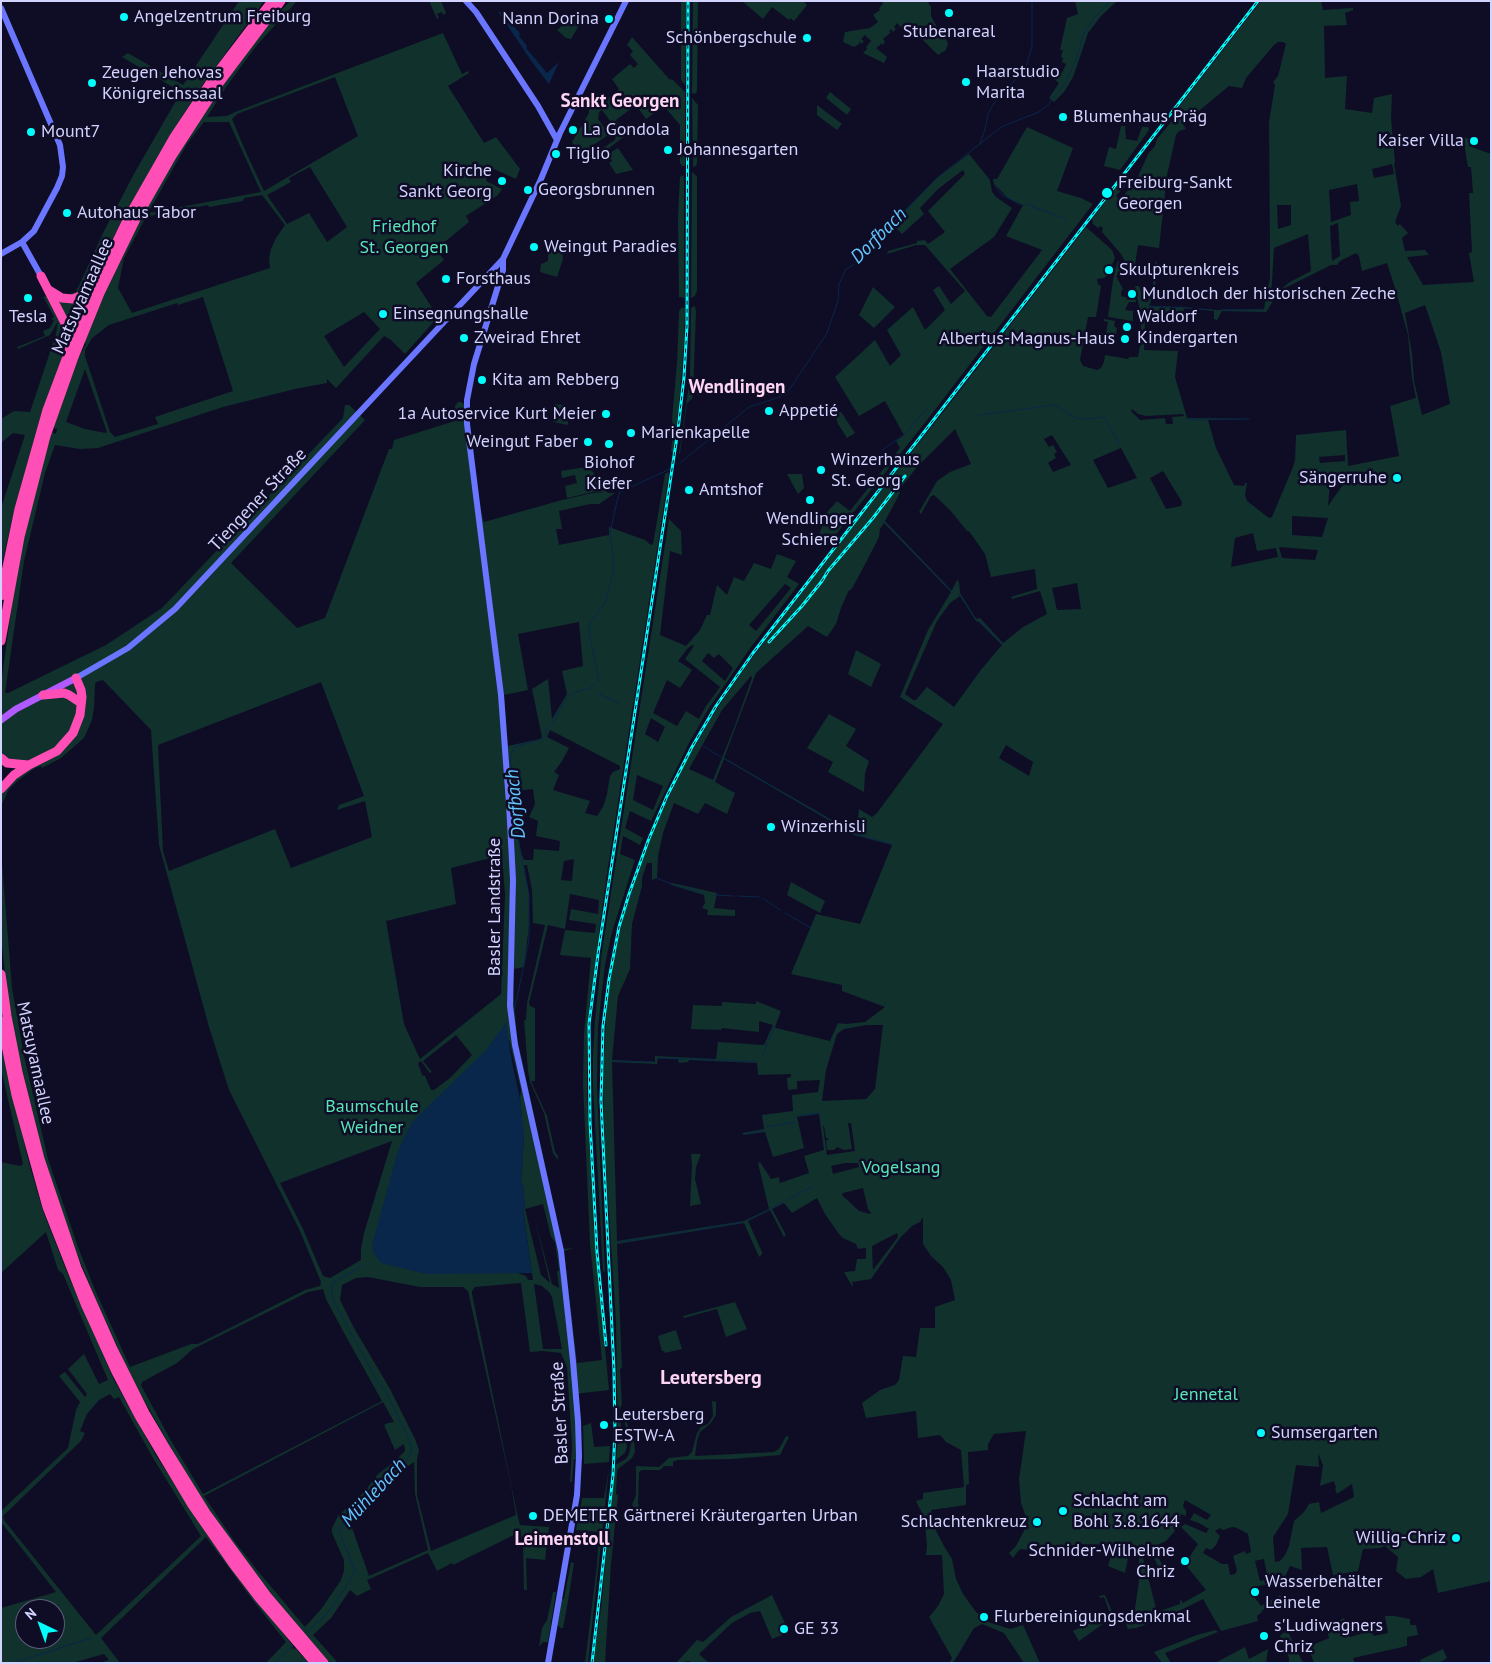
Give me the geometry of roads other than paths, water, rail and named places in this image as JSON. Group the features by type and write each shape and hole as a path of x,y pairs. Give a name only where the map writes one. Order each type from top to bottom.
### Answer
{"highway":[{"path":"264,10 268,1"},
{"name":"Matsuyamaallee","path":"1,596 13,536 47,410 98,281 129,216 170,144 214,77 264,10 281,1"},
{"path":"273,5 285,1"},
{"name":"Matsuyamaallee","path":"1,641 20,537 46,436 74,357 100,293 136,219 172,156 273,5"},
{"path":"40,276 66,327 70,350"},
{"path":"48,290 62,298 73,299 83,295 98,281"},
{"path":"1,789 14,775 28,765 45,758 63,746 76,727 79,705 74,679"},
{"path":"43,695 64,693 74,698 79,705"},
{"path":"1,758 7,763 28,765"},
{"name":"Matsuyamaallee","path":"1,974 7,1016 36,1160"},
{"name":"Matsuyamaallee","path":"1,1021 16,1095 36,1160"},
{"path":"36,1160 51,1219 86,1306 139,1416 192,1505 243,1577 299,1640 324,1663"},
{"path":"299,1640 315,1663"}],"main road":[{"name":"Tiengener Straße","path":"1,720 74,679"}],"street":[{"path":"466,1 476,12 538,106 557,140"},
{"path":"472,1 476,12"},
{"name":"Basler Landstraße","path":"542,1162 519,1063 510,1006 514,880 509,803 501,695 467,424 466,400 474,364 502,270 503,259 541,179 557,140 626,1"},
{"path":"1,8 60,145 62,156 62,176 38,224 22,242 1,254"},
{"path":"22,242 40,276"},
{"name":"Tiengener Straße","path":"74,679 128,648 175,609 503,259"},
{"name":"Basler Straße","path":"542,1162 561,1251 577,1394 579,1442 577,1495 548,1663"}],"water":[{"path":"499,11 519,32 519,36 527,46 526,48 547,73 559,62 549,84 532,62"},
{"path":"506,1023 520,1099 524,1134 521,1184 523,1185 525,1209 523,1210 532,1273 426,1274 381,1263 373,1252 372,1245 397,1154 405,1135 413,1121 486,1050"}],"waterway":[{"name":"Dorfbach","path":"980,144 988,114 994,103 1026,68 1032,46 1032,1"},
{"name":"Dorfbach","path":"680,463 749,407 780,397 789,390 827,333 838,301 839,284 846,269 855,264 937,178 1001,127 1039,112 1048,105 1065,83 1076,60 1084,33 1110,1"},
{"path":"995,186 1001,194 1021,205"},
{"path":"1026,204 1066,219"},
{"path":"1148,306 1180,308"},
{"path":"1184,308 1213,310"},
{"path":"1222,310 1263,310"},
{"path":"979,415 1054,405 1076,418 1104,417 1120,445"},
{"path":"882,450 904,435 929,407"},
{"path":"1187,419 1205,420"},
{"path":"1208,419 1249,419"},
{"name":"Dorfbach","path":"514,1012 529,940 529,895 514,814 511,755 514,747 542,739 566,699 573,693 590,688 599,680 589,632 590,622 605,603 613,574 610,533 620,492 670,469"},
{"path":"883,520 902,540"},
{"path":"905,543 928,567"},
{"path":"931,570 952,592"},
{"path":"959,594 976,619"},
{"path":"980,621 1002,643"},
{"path":"599,694 619,703"},
{"path":"703,746 721,757"},
{"path":"725,759 744,770"},
{"path":"746,771 775,788"},
{"path":"780,791 812,810"},
{"path":"815,811 852,833"},
{"path":"857,835 892,844"},
{"path":"656,878 672,884"},
{"path":"674,885 703,893"},
{"path":"715,895 733,896"},
{"path":"738,896 759,897"},
{"path":"764,899 780,910"},
{"path":"785,913 811,928"},
{"path":"763,1055 774,1027"},
{"path":"659,1058 686,1059"},
{"path":"690,1059 714,1060"},
{"path":"719,1060 757,1062"},
{"path":"613,1061 654,1062"},
{"path":"797,1116 819,1113"},
{"path":"767,1127 795,1122"},
{"path":"745,1134 764,1131"},
{"path":"787,1200 813,1186"},
{"path":"772,1208 783,1202"},
{"path":"747,1221 770,1209"},
{"path":"707,1228 743,1222"},
{"path":"692,1231 705,1229"},
{"path":"657,1236 688,1231"},
{"path":"619,1242 654,1237"},
{"name":"Mühlebach","path":"304,1634 327,1614 355,1571 339,1531 343,1523 393,1470 406,1461 412,1451 409,1439 388,1396 375,1377 334,1302 332,1283 362,1266"},
{"path":"13,1663 91,1638"},
{"name":"Mühlebach","path":"275,1663 294,1644"}],"railway":[{"path":"606,1345 597,1252 590,1122 589,1024 678,430 684,377 687,326 688,1"},
{"path":"592,1663 613,1475 615,1431 614,1371 601,1101 603,1026 609,979 619,927 648,841 667,796 692,747 716,706 753,653 1258,1"},
{"path":"769,642 802,606 905,476"}],"place":[{"name":"Stubenareal","path":"949,13"},
{"name":"Angelzentrum Freiburg","path":"124,17"},
{"name":"Nann Dorina","path":"609,19"},
{"name":"Schönbergschule","path":"807,38"},
{"name":"Haarstudio Marita","path":"966,82"},
{"name":"Zeugen Jehovas Königreichssaal","path":"92,83"},
{"name":"Blumenhaus Präg","path":"1063,117"},
{"name":"La Gondola","path":"573,130"},
{"name":"Mount7","path":"31,132"},
{"name":"Kaiser Villa","path":"1474,141"},
{"name":"Johannesgarten","path":"668,150"},
{"name":"Tiglio","path":"556,154"},
{"name":"Kirche Sankt Georg","path":"502,181"},
{"name":"Georgsbrunnen","path":"528,190"},
{"name":"Freiburg-Sankt Georgen","path":"1107,193"},
{"name":"Autohaus Tabor","path":"67,213"},
{"name":"Weingut Paradies","path":"534,247"},
{"name":"Skulpturenkreis","path":"1109,270"},
{"name":"Forsthaus","path":"446,279"},
{"name":"Mundloch der historischen Zeche","path":"1132,294"},
{"name":"Tesla","path":"28,298"},
{"name":"Einsegnungshalle","path":"383,314"},
{"name":"Waldorf Kindergarten","path":"1127,327"},
{"name":"Zweirad Ehret","path":"464,338"},
{"name":"Albertus-Magnus-Haus","path":"1125,339"},
{"name":"Kita am Rebberg","path":"482,380"},
{"name":"Appetié","path":"769,411"},
{"name":"1a Autoservice Kurt Meier","path":"606,414"},
{"name":"Marienkapelle","path":"631,433"},
{"name":"Weingut Faber","path":"588,442"},
{"name":"Biohof Kiefer","path":"609,444"},
{"name":"Winzerhaus St. Georg","path":"821,470"},
{"name":"Sängerruhe","path":"1397,478"},
{"name":"Amtshof","path":"689,490"},
{"name":"Wendlinger Schiere","path":"810,500"},
{"name":"Winzerhisli","path":"771,827"},
{"name":"Leutersberg ESTW-A","path":"604,1425"},
{"name":"Sumsergarten","path":"1261,1433"},
{"name":"Schlacht am Bohl 3.8.1644","path":"1063,1511"},
{"name":"DEMETER Gärtnerei Kräutergarten Urban","path":"533,1516"},
{"name":"Schlachtenkreuz","path":"1037,1522"},
{"name":"Willig-Chriz","path":"1456,1538"},
{"name":"Schnider-Wilhelme Chriz","path":"1185,1561"},
{"name":"Wasserbehälter Leinele","path":"1255,1592"},
{"name":"Flurbereinigungsdenkmal","path":"984,1617"},
{"name":"GE 33","path":"784,1629"},
{"name":"s'Ludiwagners Chriz","path":"1264,1636"}],"district":[{"name":"Sankt Georgen","path":"620,102"},
{"name":"Wendlingen","path":"737,388"},
{"name":"Leutersberg","path":"711,1378"},
{"name":"Leimenstoll","path":"562,1540"}],"park label":[{"name":"Friedhof St. Georgen","path":"404,237"},
{"name":"Baumschule Weidner","path":"372,1117"},
{"name":"Vogelsang","path":"901,1168"},
{"name":"Jennetal","path":"1206,1395"}]}
